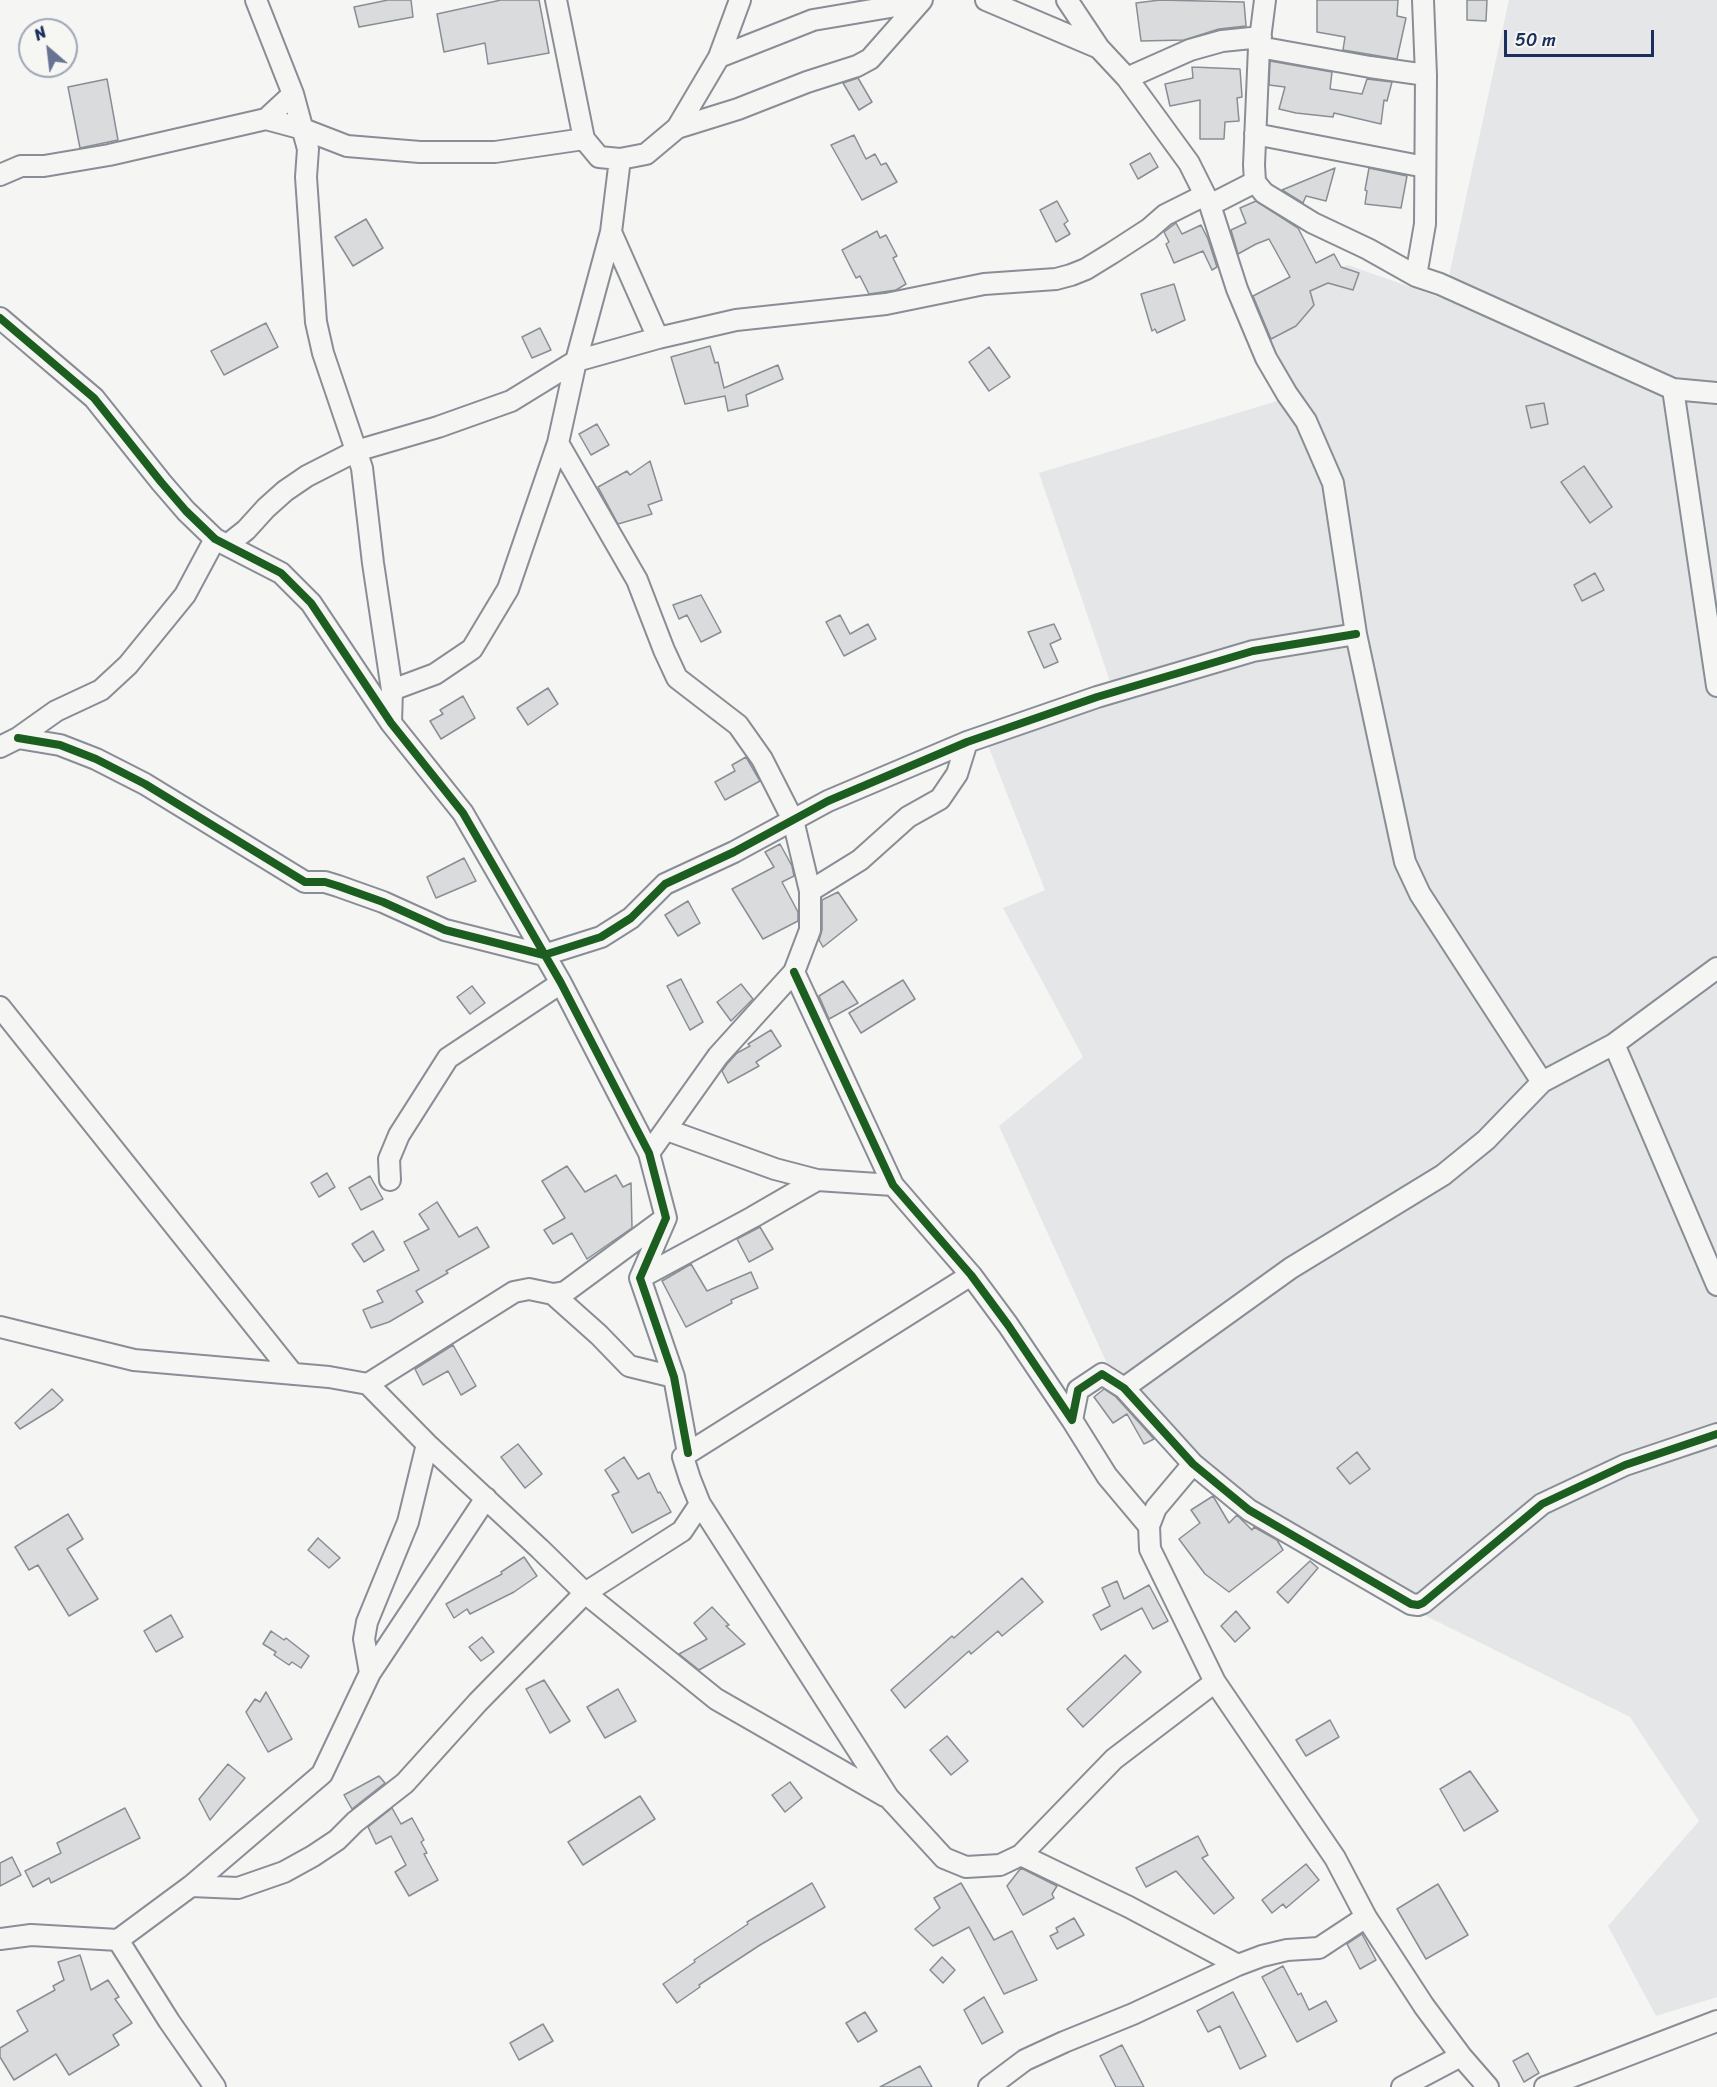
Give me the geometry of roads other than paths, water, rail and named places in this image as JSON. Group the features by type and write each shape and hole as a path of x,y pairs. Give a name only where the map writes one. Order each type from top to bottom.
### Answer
{"street":[{"path":"256,0 293,94 308,149 306,177 316,322 323,352 362,468 373,563 393,690 391,723"},
{"path":"556,0 584,139 599,157 620,159 646,154 677,128 719,57 740,0"},
{"path":"986,0 1100,48"},
{"path":"1067,0 1100,48 1127,78 1190,163 1207,200 1237,289 1266,358 1306,422 1333,483 1356,634 1405,862 1412,879 1542,1082"},
{"path":"1264,0 1254,165 1256,182 1264,193 1313,223 1368,249 1416,276 1440,284 1673,390 1717,393"},
{"path":"1416,276 1425,224 1426,75 1423,0"},
{"path":"719,57 813,20 921,1"},
{"path":"677,128 738,109 807,82 857,66 870,59 921,1"},
{"path":"1127,78 1190,50 1222,41 1260,42 1370,67 1426,75"},
{"path":"0,175 21,166 44,166 109,155 266,118 293,94"},
{"path":"266,118 347,146 420,152 495,152 584,139"},
{"path":"1255,135 1425,167"},
{"path":"393,690 435,674 472,649 508,590 558,443 576,361 611,232 620,159"},
{"path":"0,747 18,738 56,711 101,690 128,665 185,596 221,542 246,530 285,491 356,451 438,427 511,401 576,361 658,338 736,320 886,304 984,284 1056,279 1071,275 1086,269 1121,247 1149,229 1165,215 1256,182"},
{"path":"611,232 658,338"},
{"path":"0,318 94,398 186,511 221,542 281,573 311,603 391,723 464,813 561,983 649,1153 666,1218 640,1278 674,1377 688,1453"},
{"path":"1673,390 1717,686"},
{"path":"558,443 637,580 677,678 738,725 762,759 793,820 810,891 810,930 794,972 718,1056 649,1153"},
{"path":"18,738 60,745 96,759 145,784 305,882 325,882 383,902 445,930 544,955 601,937 631,918 664,884 698,870 828,801 967,742 1097,698 1252,651 1356,634"},
{"path":"810,891 860,860 908,817 940,799 957,774 967,742"},
{"path":"1124,1388 1291,1268 1443,1175 1486,1140 1542,1082 1614,1044 1717,968"},
{"path":"794,972 893,1185 971,1275 1008,1325 1107,1476 1149,1526"},
{"path":"390,1180 389,1159 399,1136 448,1058 561,983"},
{"path":"0,1007 293,1374"},
{"path":"1614,1044 1717,1285"},
{"path":"667,1130 775,1169 817,1180 893,1185"},
{"path":"640,1278 817,1180"},
{"path":"368,1384 514,1292 529,1289 554,1294 565,1292 666,1218"},
{"path":"971,1275 688,1453 683,1458 700,1504 888,1797 944,1858 966,1867 1000,1865 1021,1855 1114,1759 1215,1682"},
{"path":"554,1294 629,1366 674,1377"},
{"path":"0,1327 134,1360 329,1377 368,1384 427,1444 585,1593 716,1699 888,1797"},
{"path":"1072,1420 1078,1390 1102,1374 1124,1388 1193,1464 1249,1509 1411,1604 1418,1605 1542,1504 1625,1465 1717,1434"},
{"path":"370,1673 364,1639 367,1622 408,1522 427,1444"},
{"path":"1193,1464 1156,1508 1149,1526 1150,1549 1215,1682 1335,1858 1366,1917 1424,2006 1461,2056 1488,2087"},
{"path":"0,1939 31,1935 118,1940 191,1886 322,1774 370,1673 486,1498"},
{"path":"191,1886 238,1888 284,1872 337,1840 355,1822 405,1783 478,1702 585,1593 682,1531 700,1504"},
{"path":"1021,1855 1129,1907 1238,1965"},
{"path":"990,2087 1025,2060 1133,2014 1238,1965 1287,1950 1319,1948 1366,1917"},
{"path":"0,1954 31,1935"},
{"path":"118,1940 169,2021 215,2087"},
{"path":"1546,2087 1717,2021"},
{"path":"1402,2087 1461,2056"}]}
